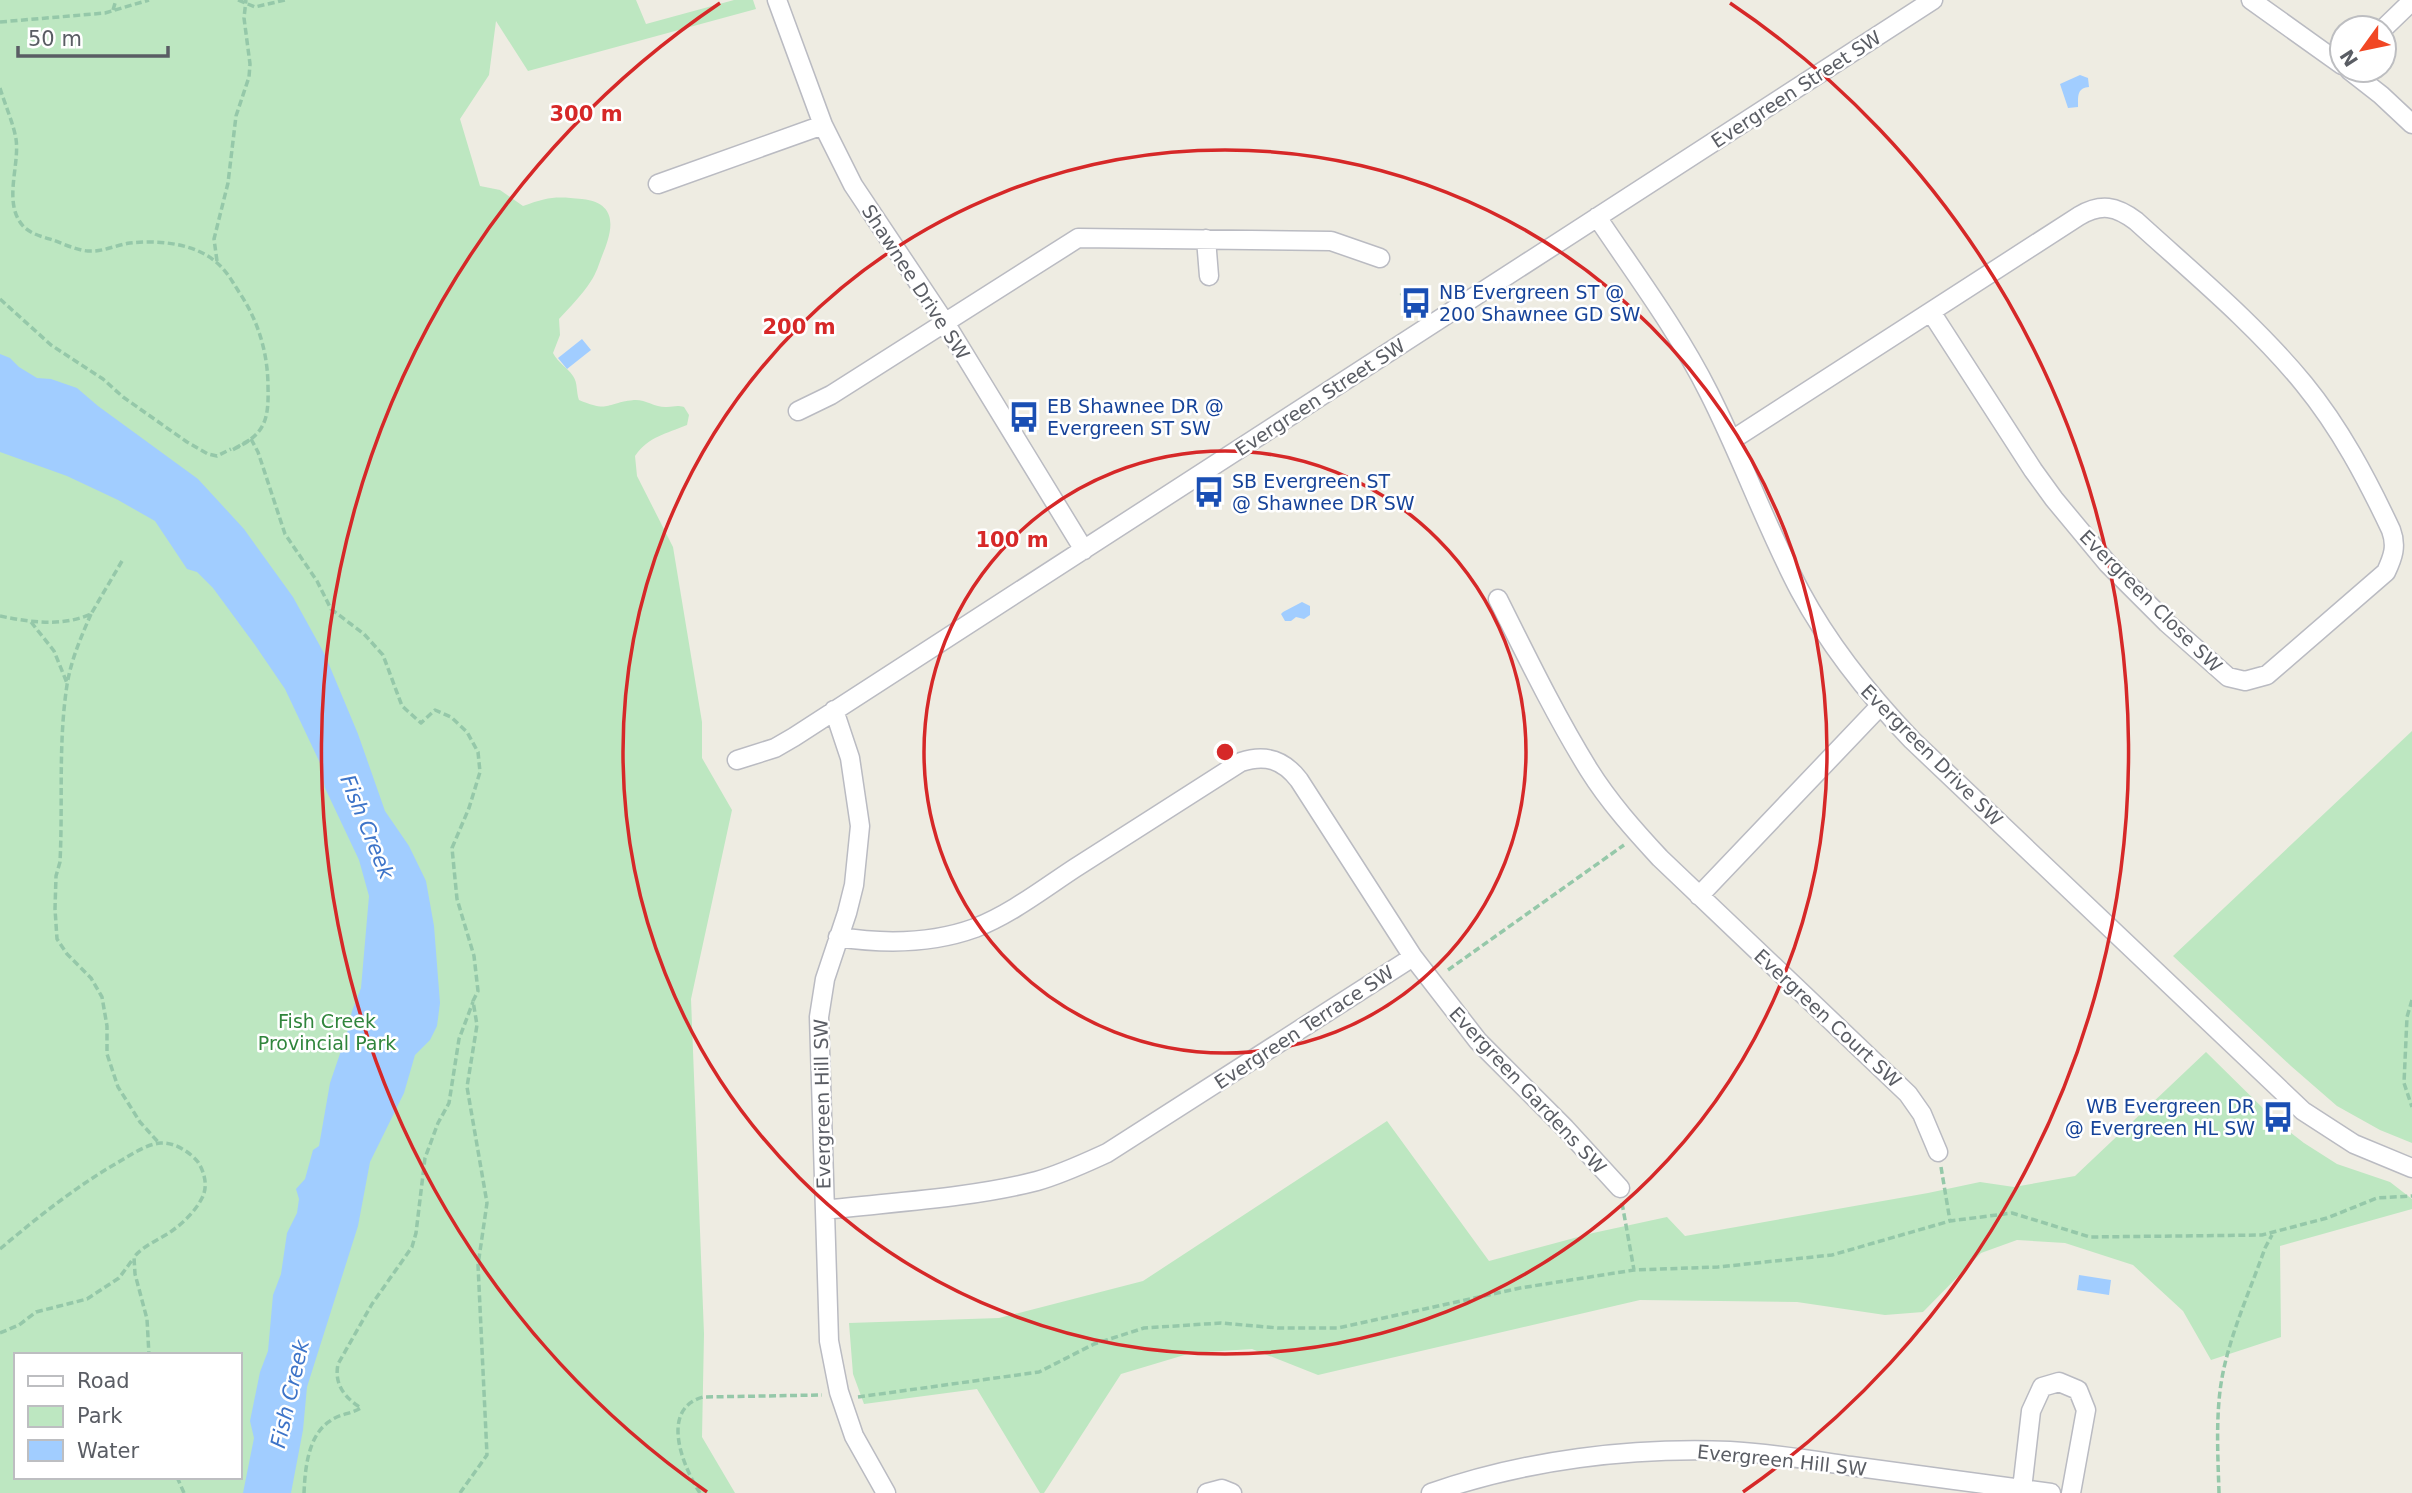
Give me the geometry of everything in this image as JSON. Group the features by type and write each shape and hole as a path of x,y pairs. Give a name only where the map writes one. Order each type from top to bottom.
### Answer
{"street":[{"name":"Shawnee Drive SW","path":"777,0 824,125 853,185 944,321 1084,550"},
{"name":"Evergreen Street SW","path":"737,760 775,748 1933,0"},
{"path":"2251,0 2328,55"},
{"path":"2398,14 2412,1"},
{"path":"2368,84 2412,124"},
{"path":"658,184 824,125"},
{"name":"Evergreen Close SW","path":"1732,440 2085,212 2102,206 2125,212 2244,321 2287,365 2316,401 2351,452 2391,530 2394,553 2386,572 2267,675 2245,681 2228,677 2167,623 2108,564 2073,523 2033,470 1931,312"},
{"name":"Evergreen Drive SW","path":"1597,218 1674,332 1708,391 1801,592 1840,655 1880,706 1912,740 2292,1102 2354,1144 2412,1168"},
{"path":"798,411 831,395 1078,238 1331,241 1380,258"},
{"path":"1206,239 1209,276"},
{"name":"Evergreen Court SW","path":"1498,599 1545,695 1591,773 1639,835 1699,896 1908,1094 1922,1114 1938,1153"},
{"path":"1699,896 1880,706"},
{"name":"Evergreen Hill SW","path":"834,710 850,758 860,826 854,885 848,913 825,979 819,1017 829,1341 839,1392 854,1436 886,1493"},
{"name":"Evergreen Terrace SW","path":"825,1210 1003,1189 1074,1168 1107,1153 1413,957 1299,780 1283,764 1267,757 1241,762 1016,906 973,929 927,940 894,942 838,937"},
{"name":"Evergreen Gardens SW","path":"1413,957 1478,1041 1565,1128 1620,1188"},
{"path":"2022,1489 2031,1411 2042,1387 2059,1382 2078,1390 2086,1410 2071,1493"},
{"name":"Evergreen Hill SW","path":"1431,1493 1504,1473 1558,1462 1619,1454 1687,1450 1778,1456 2051,1493"},
{"path":"1206,1493 1222,1489 1232,1493"}],"path":[{"path":"113,10 116,0"},
{"path":"0,22 113,10 149,0"},
{"path":"238,0 255,7 285,0"},
{"path":"0,299 51,345 208,454 217,456 251,439 261,429 268,412 265,359 258,327 250,309 218,263 214,247 228,183 236,116 249,77 245,2"},
{"path":"0,88 16,140 13,193 19,220 26,229 90,251 145,242 176,244 218,263"},
{"path":"1401,293 1412,308"},
{"path":"251,439 258,452 285,534 317,581 331,609 364,634 383,655 402,706 421,723 435,710 451,717 467,732 478,752 480,772 469,808 452,848 457,899 474,956 478,991 459,1039 449,1103 425,1158 412,1247 372,1304 338,1364 336,1374 341,1388 352,1402 361,1408 329,1421 316,1434 303,1493"},
{"path":"122,561 91,614 74,657 67,685 61,765 60,862 55,876 55,909 57,939 90,978 102,998 107,1026 107,1054 118,1087 134,1115 159,1143"},
{"path":"0,617 31,622 69,620 91,614"},
{"path":"31,622 54,651 67,685"},
{"path":"1432,982 1639,835"},
{"path":"2412,1000 2407,1017 2404,1083 2412,1107"},
{"path":"460,1493 487,1455 478,1265 487,1203 467,1087 477,1025 473,1001"},
{"path":"0,1249 88,1179 135,1152 159,1143 170,1143 192,1156 202,1170 206,1189 198,1204 184,1221 137,1253 119,1278 87,1299 37,1312 19,1325 0,1333"},
{"path":"1938,1153 1950,1221"},
{"path":"1620,1188 1634,1270"},
{"path":"858,1397 1039,1372 1094,1344 1144,1328 1221,1323 1278,1328 1338,1328 1520,1288 1634,1270 1718,1267 1832,1255 1950,1221 2012,1213 2090,1237 2273,1234 2327,1218 2377,1198 2412,1196"},
{"path":"2219,1493 2217,1441 2220,1390 2233,1340 2265,1248 2273,1234"},
{"path":"134,1258 135,1274 147,1319 149,1353"},
{"path":"700,1493 684,1464 679,1433 681,1412 691,1401 703,1396 823,1395"}],"green space":[{"name":"Fish Creek Provincial Park","path":"0,0 636,0 646,24 734,0 753,0 756,9 528,71 496,21 489,75 460,119 480,186 500,190 523,206 552,198 594,202 602,206 610,219 609,237 593,278 559,319 560,335 553,353 575,379 579,400 602,407 638,400 663,407 684,407 689,415 687,425 652,440 635,456 637,476 673,547 702,722 702,758 732,810 691,999 704,1334 702,1437 735,1493 0,1493"},
{"path":"2412,731 2412,1143 2380,1130 2337,1106 2173,956"},
{"path":"2206,1052 2277,1122 2304,1143 2337,1164 2390,1182 2412,1199 2412,1209 2280,1246 2281,1337 2211,1360 2183,1311 2133,1265 2065,1243 2017,1240 1981,1253 1923,1312 1885,1315 1797,1302 1640,1300 1318,1375 1252,1349 1191,1353 1121,1374 1044,1493 1040,1493 977,1389 864,1404 853,1374 849,1323 999,1318 1143,1281 1387,1121 1489,1261 1593,1233 1667,1217 1685,1236 1980,1182 2014,1187 2075,1176"}],"water":[{"path":"2080,75 2088,78 2089,87 2080,91 2078,107 2068,108 2060,84"},
{"path":"582,339 591,350 567,369 558,358"},
{"name":"Fish Creek","path":"0,354 37,378 51,379 77,388 198,479 244,529 293,597 325,655 358,734 385,811 409,846 426,881 434,926 440,1003 437,1026 430,1040 415,1055 404,1093 370,1162 358,1226 307,1387 303,1430 291,1493 243,1493 254,1438 250,1421 260,1372 268,1351 273,1295 281,1274 287,1233 297,1213 299,1199 296,1189 305,1179 313,1150 319,1146 330,1083 361,988 369,896 359,860 325,788 320,763 285,689 213,588 197,572 187,569 155,521 67,476 0,452"},
{"path":"1302,602 1310,606 1310,615 1304,619 1296,617 1285,621 1281,614"},
{"path":"2079,1275 2111,1280 2109,1295 2077,1290"}],"place":[{"name":"NB Evergreen ST @ 200 Shawnee GD SW","path":"1416,303"},
{"name":"EB Shawnee DR @ Evergreen ST SW","path":"1024,417"},
{"name":"SB Evergreen ST @ Shawnee DR SW","path":"1209,492"},
{"name":"WB Evergreen DR @ Evergreen HL SW","path":"2278,1117"}]}
